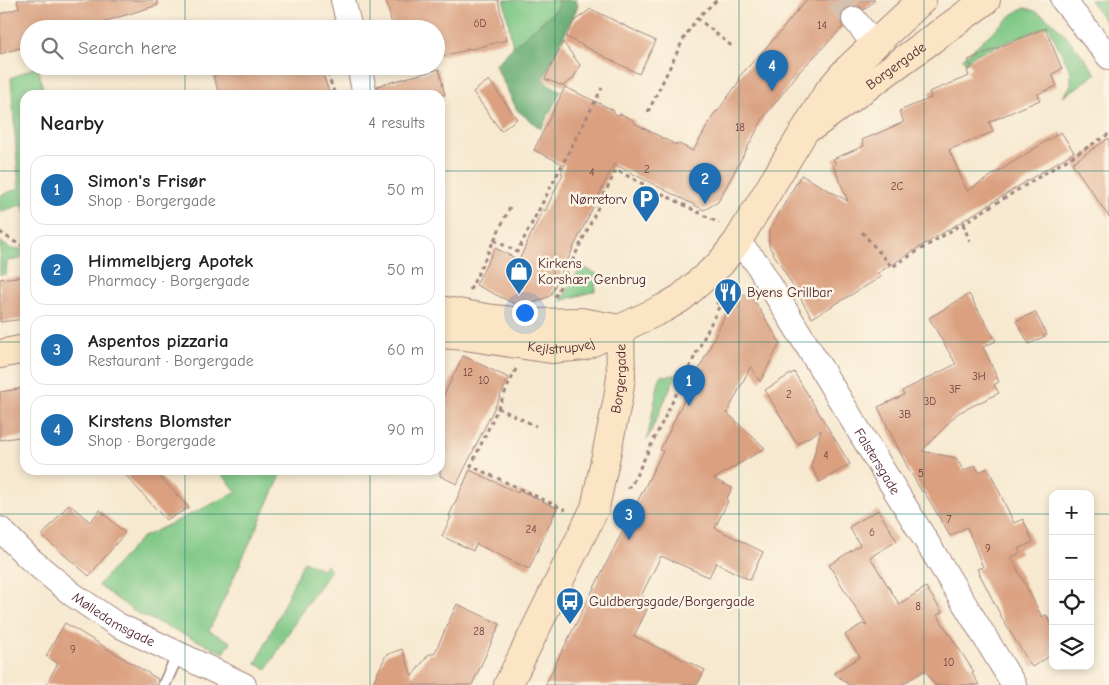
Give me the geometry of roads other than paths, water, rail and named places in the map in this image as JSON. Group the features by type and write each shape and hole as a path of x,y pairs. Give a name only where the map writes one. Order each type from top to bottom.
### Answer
{"street":[{"path":"343,0 348,20"},
{"name":"Borgergade","path":"508,685 593,512 618,398 621,376 620,329 664,308 696,286 720,264 739,238 828,92 845,72 922,0"},
{"name":"Borgergade","path":"805,131 986,0"},
{"path":"1063,0 1109,57"},
{"path":"854,19 874,44"},
{"path":"361,75 364,90"},
{"name":"Falstersgade","path":"739,238 756,262 1014,685"},
{"name":"Kejlstrupvej","path":"449,312 535,323 581,322 620,329"},
{"name":"Kejlstrupvej","path":"445,334 551,349 584,346 620,329"},
{"path":"0,354 20,350"},
{"name":"Mølledamsgade","path":"0,529 30,559 72,594 116,624 244,685"}],"lane":[{"path":"164,685 178,654"}],"tunnel":[{"path":"837,0 854,19"}],"place":[{"name":"Kirstens Blomster","path":"772,91"},
{"name":"Himmelbjerg Apotek","path":"705,204"},
{"name":"Nørretorv","path":"646,223"},
{"name":"Kirkens Korshær Genbrug","path":"519,295"},
{"name":"Byens Grillbar","path":"728,316"},
{"name":"Simon's Frisør","path":"689,406"},
{"name":"Aspentos pizzaria","path":"629,540"},
{"name":"Guldbergsgade/Borgergade","path":"570,625"}]}
